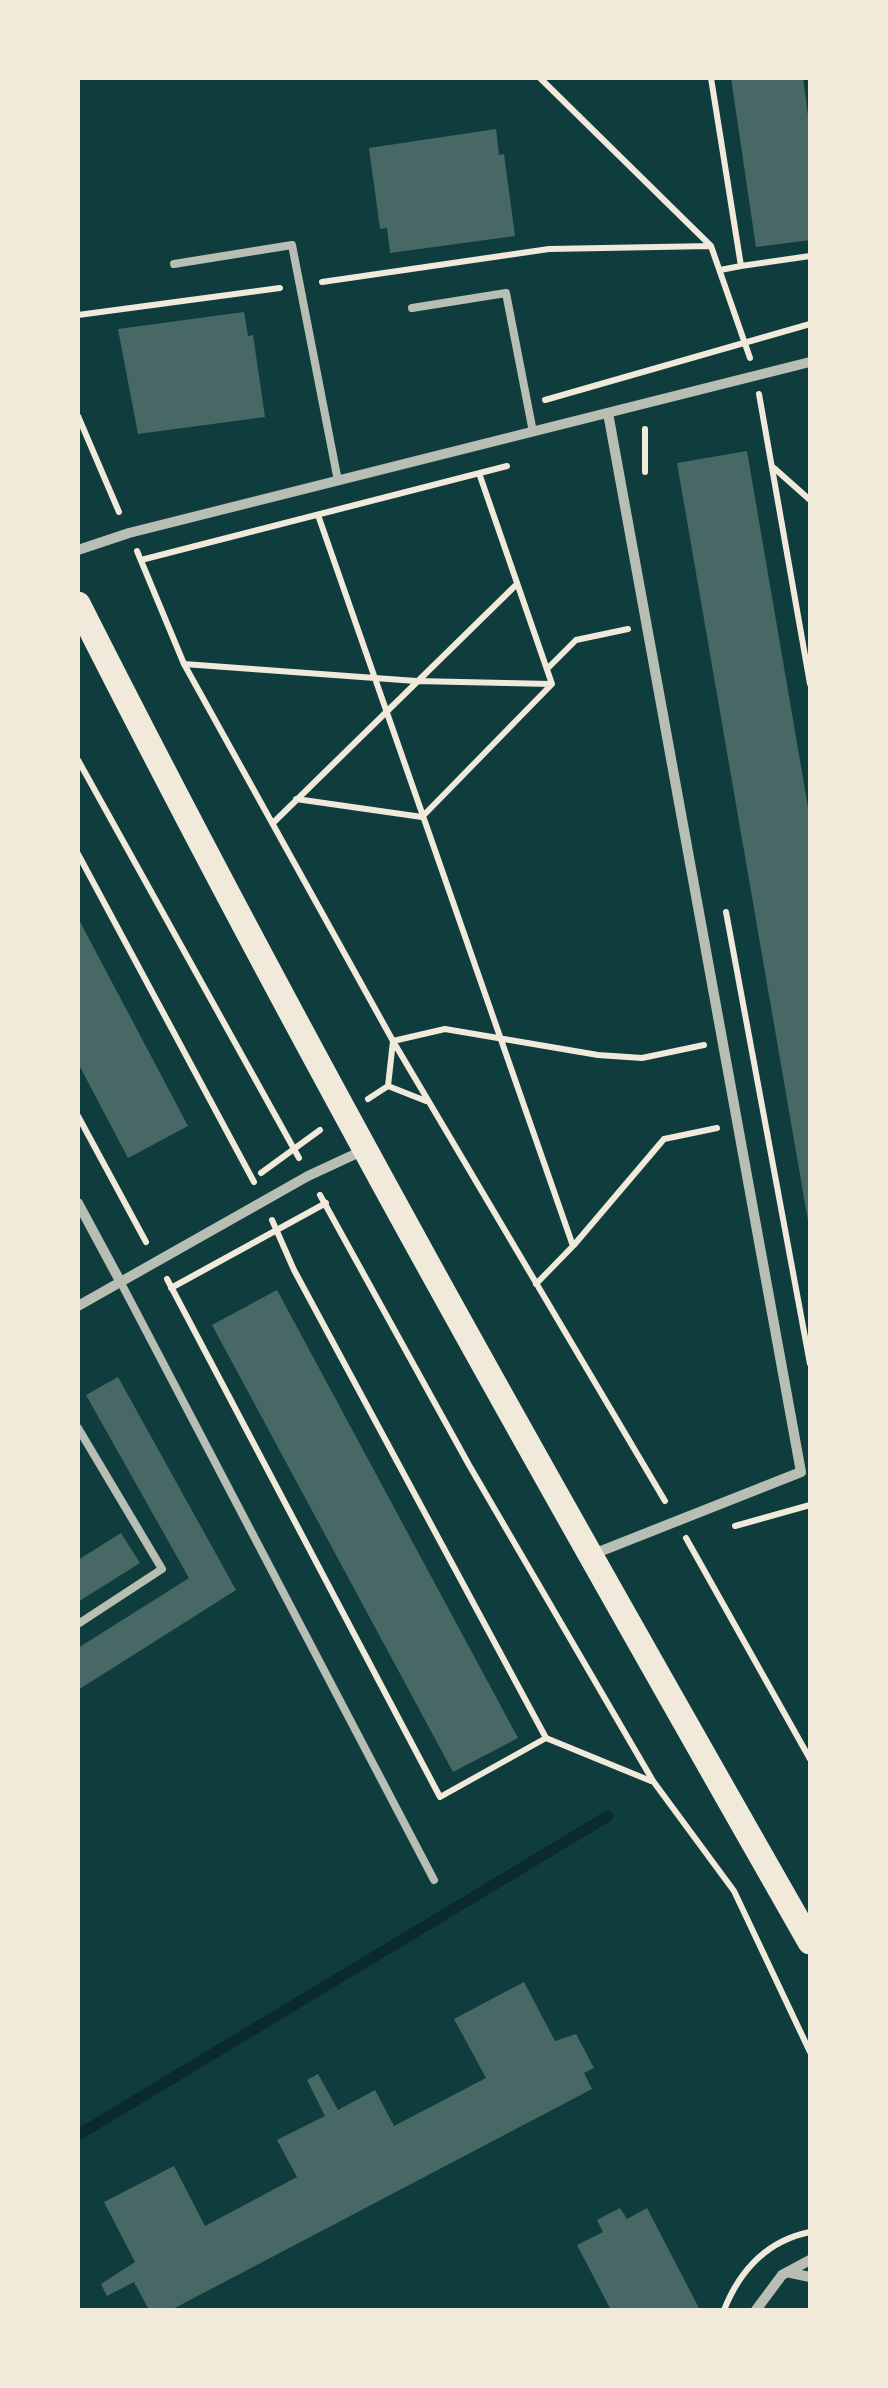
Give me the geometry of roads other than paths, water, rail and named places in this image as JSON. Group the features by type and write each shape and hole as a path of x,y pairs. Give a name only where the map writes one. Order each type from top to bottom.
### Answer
{"main road":[{"path":"78,604 216,877 364,1150 810,1942"}],"street":[{"path":"78,550 128,533 810,362"},
{"path":"590,1556 802,1472 608,412"},
{"path":"78,1306 308,1176 364,1150"},
{"path":"78,1203 120,1281"},
{"path":"756,2310 769,2287 810,2260"},
{"path":"791,2273 810,2277"}],"lane":[{"path":"174,264 292,245 338,480"},
{"path":"412,308 506,293 533,432"},
{"path":"120,1281 434,1880"},
{"path":"78,1428 162,1568 78,1624"}],"waterway":[{"path":"78,2135 608,1816"}]}
